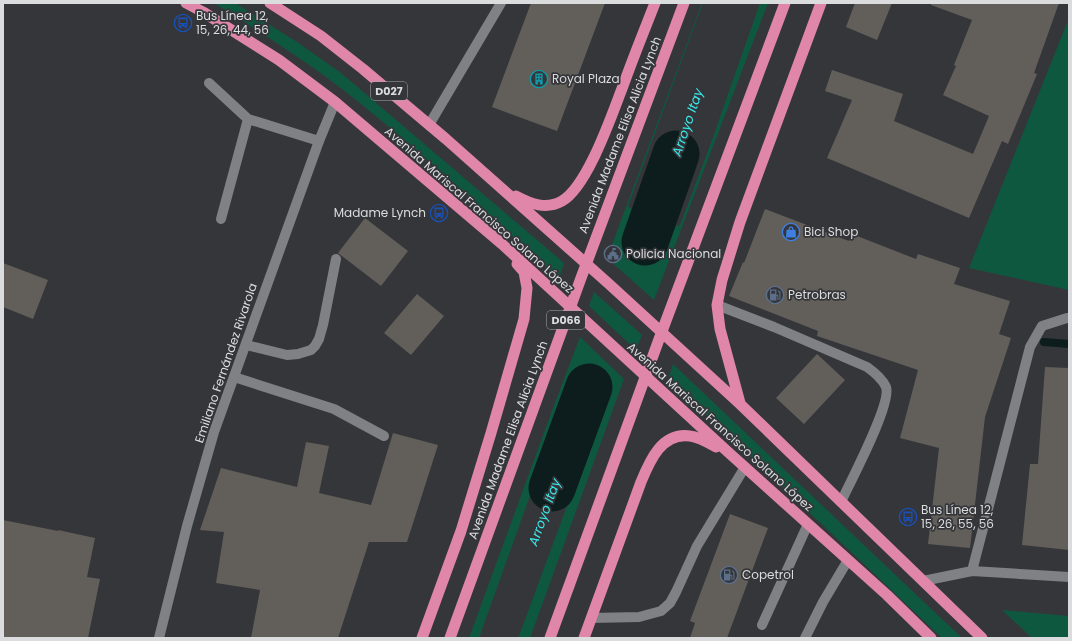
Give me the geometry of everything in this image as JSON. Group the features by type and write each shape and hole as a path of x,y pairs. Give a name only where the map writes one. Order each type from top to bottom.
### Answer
{"highway":[{"name":"Avenida Mariscal Francisco Solano López","path":"186,3 280,60 335,102 502,244 745,468 887,595 931,638"},
{"name":"D027","path":"270,3 321,36 363,69 429,125 609,284 740,404"},
{"path":"502,189 531,204 548,206 562,201 571,194 588,168 603,136 655,3"},
{"name":"Avenida Madame Elisa Alicia Lynch","path":"450,638 581,278 684,3"},
{"path":"550,638 784,3"},
{"path":"821,3 740,222 722,280 717,305 722,336 740,404 982,638"},
{"path":"422,638 461,531 492,433 524,319 527,288 524,272 502,244"},
{"path":"584,638 641,482 649,462 660,447 669,440 679,436 691,436 728,452"}],"street":[{"path":"429,125 500,3"},
{"path":"209,83 248,119 319,141"},
{"name":"Emiliano Fernández Rivarola","path":"159,638 187,526 214,432 319,141 335,102"},
{"path":"221,219 248,119"},
{"path":"246,345 287,355 298,354 310,350 319,339 336,259"},
{"path":"717,305 774,327 867,367 878,375 886,388 885,404 873,436 841,502"},
{"path":"972,571 1030,347 1042,326 1069,318"},
{"path":"234,377 334,409 384,436"},
{"path":"591,618 639,617 661,611 670,603 697,546 745,468"},
{"path":"762,625 808,524"},
{"path":"805,638 823,602 848,560"},
{"path":"923,581 972,571 1069,577"}],"green space":[{"path":"214,3 235,3 297,42 341,73 564,263 559,279 398,134 370,111 311,66"},
{"path":"702,3 679,226 710,145 760,3 768,3 654,300 607,258"},
{"path":"1069,18 1069,290 969,268"},
{"path":"594,292 642,335 636,350 589,306"},
{"path":"580,337 624,379 530,638 518,638 592,438 560,413 480,638 469,638 553,408"},
{"path":"673,364 962,638 942,638 668,379"},
{"path":"1002,610 1069,616 1069,638 1032,638"}],"pier":[{"path":"703,3 758,3 713,137 680,225 678,226 628,206"},
{"path":"559,415 590,437 591,440 518,638 479,638"}],"building":[{"name":"Royal Plaza","path":"531,3 605,3 557,131 492,107"},
{"path":"855,3 892,3 877,40 846,27"},
{"path":"931,3 1059,3 1034,73 1037,74 1008,144 1002,141 969,218 827,158 852,100 825,91 832,70 903,94 894,121 973,154 989,116 943,95 956,66 954,65 972,20 931,5"},
{"path":"765,209 849,241 852,234 916,259 918,254 960,268 954,284 1010,301 999,334 1011,338 985,417 970,548 928,544 939,448 900,438 918,370 817,336 818,331 729,296 743,262 744,263"},
{"path":"365,218 408,251 381,286 338,253"},
{"path":"3,263 48,280 33,319 3,307"},
{"path":"417,294 444,316 411,355 384,333"},
{"path":"817,354 845,380 804,424 776,398"},
{"path":"1045,367 1069,368 1069,550 1022,545 1030,464 1038,464"},
{"path":"393,433 438,445 407,542 369,542 338,638 251,638 260,590 216,583 224,532 200,530 221,468 297,487 306,442 329,446 319,493 371,505"},
{"name":"Copetrol","path":"730,514 768,528 727,638 690,638 695,623 690,621"},
{"path":"3,520 95,538 87,577 100,579 88,638 3,638"}],"waterway":[{"name":"Arroyo Itay","path":"645,242 676,154"},
{"path":"1044,342 1069,344"},
{"name":"Arroyo Itay","path":"552,488 589,387"}],"place":[{"name":"Bus Línea 12, 15, 26, 44, 56","path":"183,23"},
{"name":"Royal Plaza","path":"539,79"},
{"name":"Madame Lynch","path":"439,213"},
{"name":"Bici Shop","path":"791,232"},
{"name":"Policia Nacional","path":"613,254"},
{"name":"Petrobras","path":"775,295"},
{"name":"Bus Línea 12, 15, 26, 55, 56","path":"908,517"},
{"name":"Copetrol","path":"729,575"}]}
